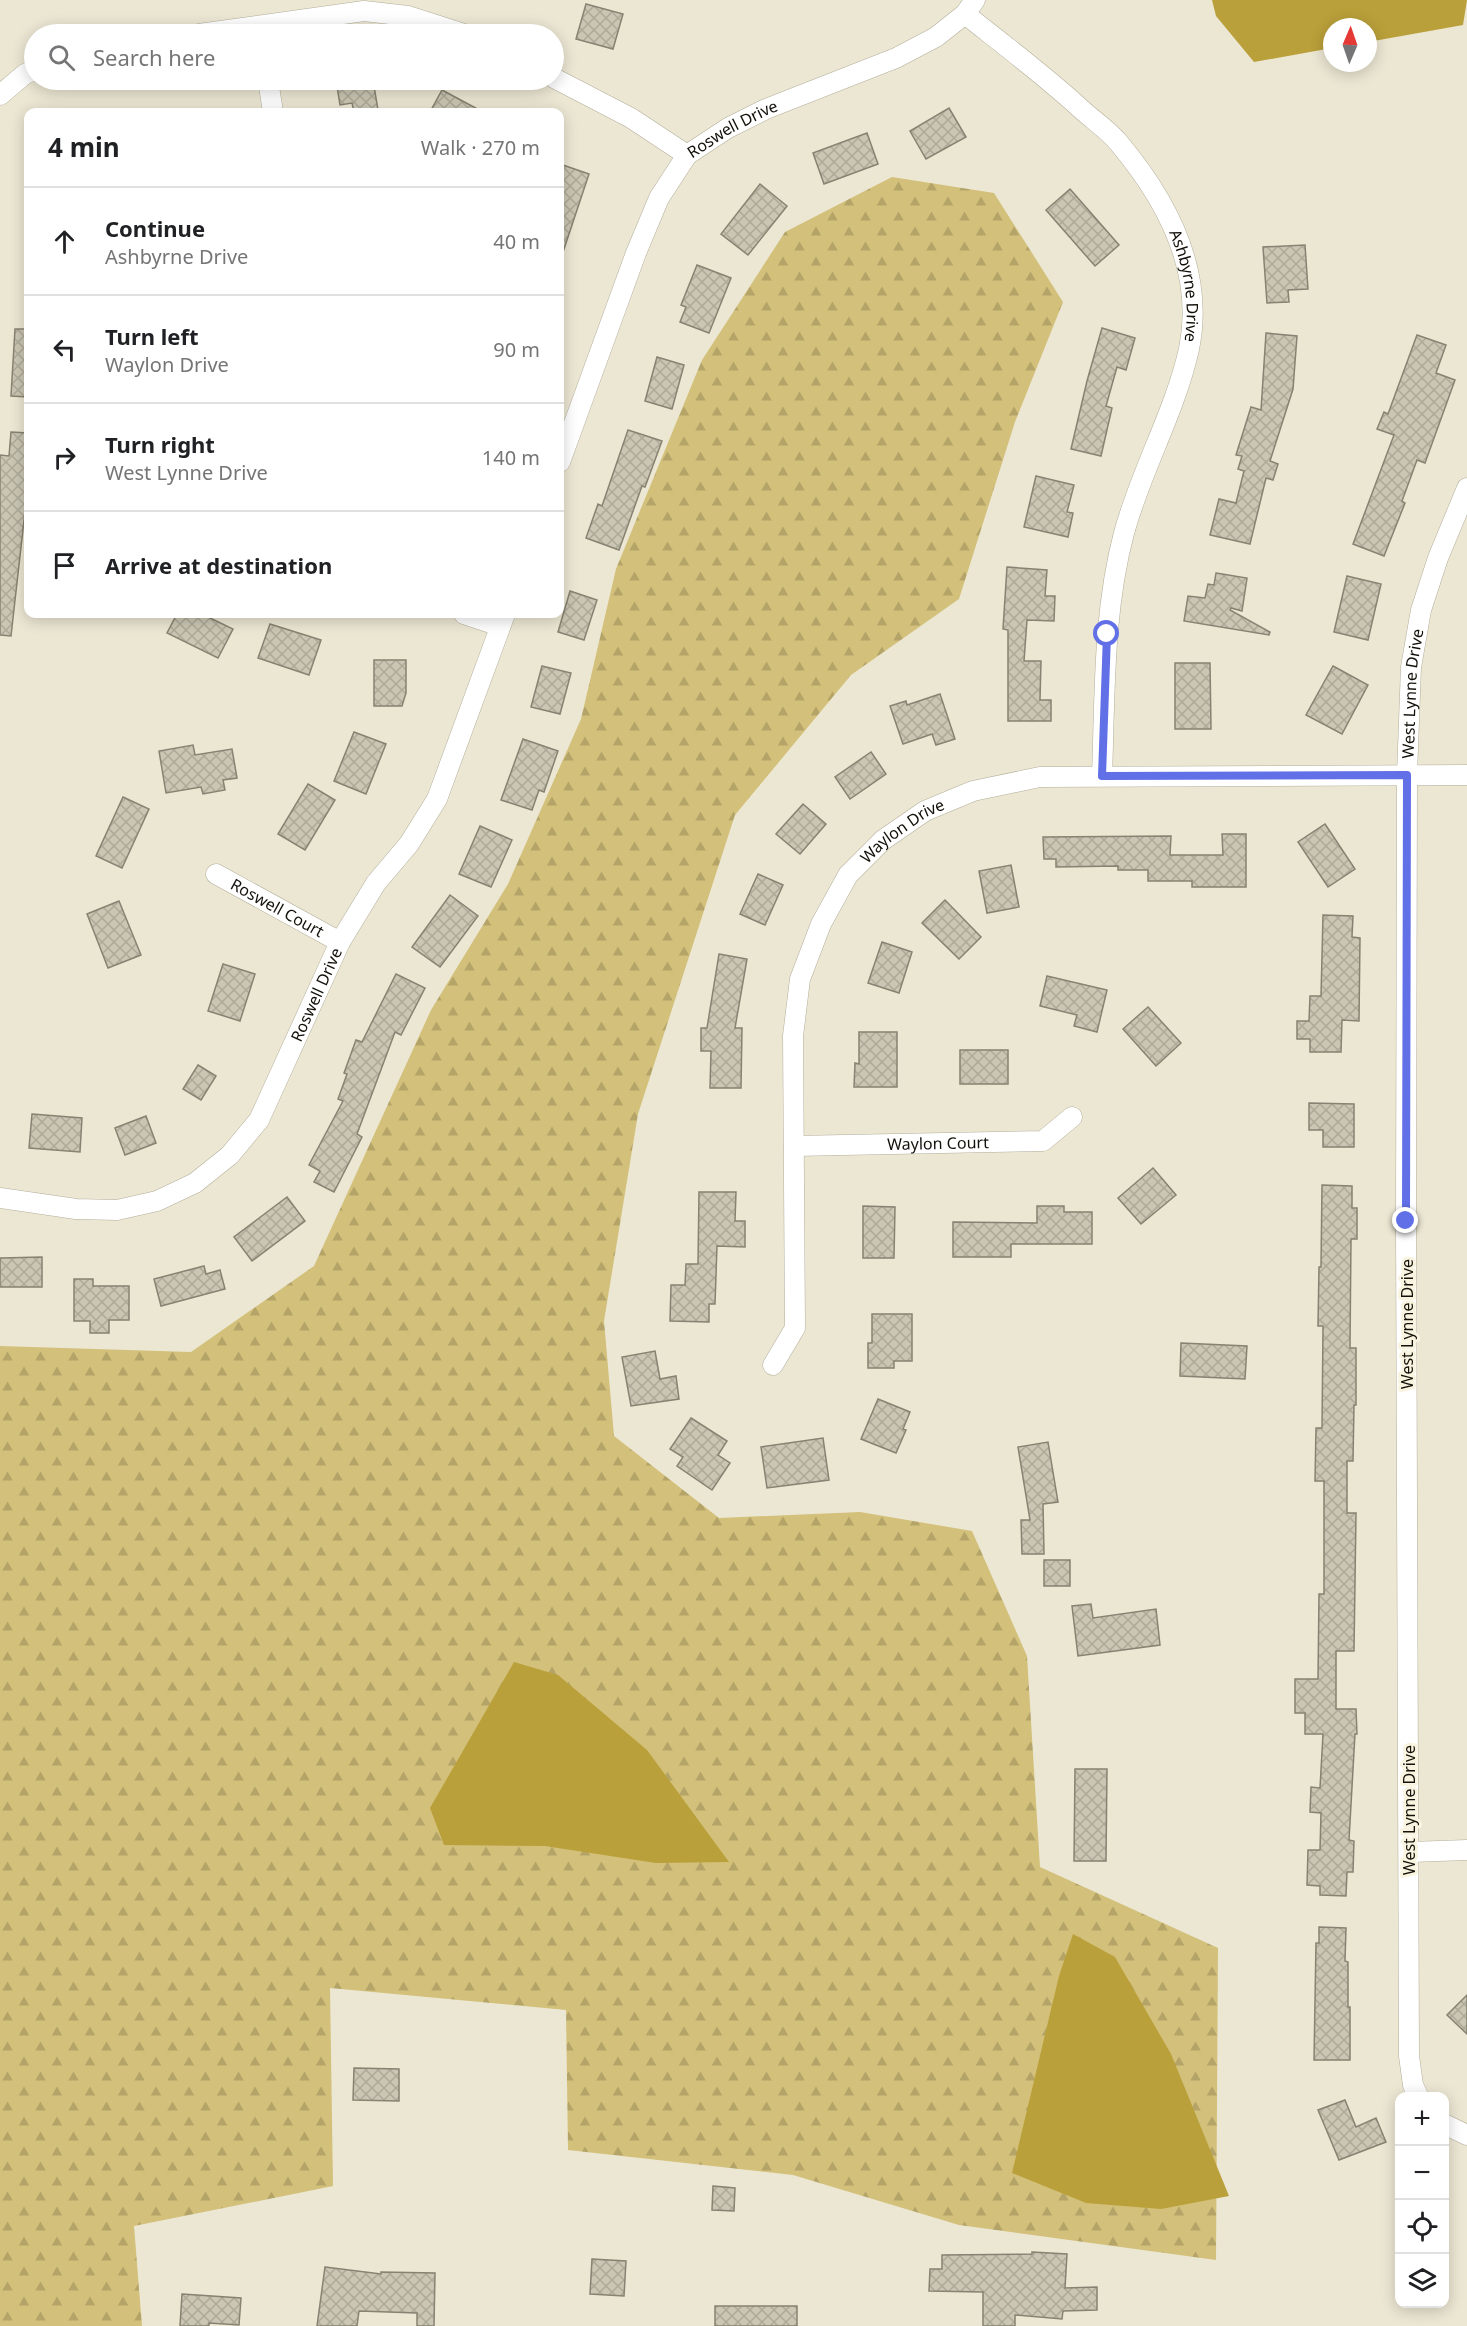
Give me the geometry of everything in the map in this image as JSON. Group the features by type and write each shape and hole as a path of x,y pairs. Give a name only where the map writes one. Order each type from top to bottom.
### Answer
{"street":[{"name":"Roswell Drive","path":"564,451 636,253 660,198 687,155 728,128 766,109 896,58 936,37 970,7"},
{"name":"Ashbyrne Drive","path":"970,7 1117,141 1165,210 1183,248 1194,298 1189,347 1176,395 1139,486 1124,532 1112,583 1107,634 1102,776"},
{"path":"297,24 364,11 408,16 433,24"},
{"path":"0,95 24,75"},
{"path":"564,83 631,118 687,155"},
{"path":"270,90 272,108"},
{"name":"West Lynne Drive","path":"1416,2092 1409,2056 1407,775 1412,667 1421,610 1438,558 1467,488"},
{"name":"Roswell Drive","path":"0,1198 76,1209 117,1210 157,1201 195,1183 230,1155 259,1119 340,942 376,883 409,844 437,798 502,620"},
{"name":"Waylon Drive","path":"773,1365 795,1328 793,1036 800,980 821,924 848,875 883,840 925,811 972,791 1040,777 1467,775"},
{"name":"Roswell Court","path":"216,874 340,942"},
{"name":"Waylon Court","path":"794,1146 1043,1141 1072,1117"},
{"path":"1410,1851 1467,1850"},
{"path":"1449,2126 1467,2135"}],"green space":[{"path":"892,177 994,193 1063,302 1015,422 959,599 851,675 735,815 638,1114 604,1321 614,1436 719,1518 860,1512 972,1531 1027,1656 1040,1867 1218,1948 1216,2260 959,2225 793,2175 568,2150 566,2010 330,1988 333,2186 134,2226 142,2326 0,2326 0,1346 191,1352 314,1266 431,1010 508,884 581,719 616,569 702,360 785,232"}],"shaded area":[{"path":"1212,0 1467,0 1463,25 1377,40 1377,18 1323,18 1323,50 1254,62 1216,16"},
{"path":"514,1662 558,1675 647,1750 729,1862 656,1863 545,1846 444,1845 430,1808"},
{"path":"1073,1934 1115,1957 1171,2054 1229,2196 1161,2209 1086,2203 1012,2173 1059,1976"}],"building":[{"path":"586,4 623,14 613,49 576,39"},
{"path":"338,90 375,90 378,108 353,108 352,103 340,105"},
{"path":"442,90 476,108 432,108"},
{"path":"949,108 966,137 926,159 910,131"},
{"path":"867,133 878,164 824,184 813,153"},
{"path":"564,165 589,174 564,249"},
{"path":"760,184 787,206 748,255 721,234"},
{"path":"1070,189 1119,245 1095,266 1046,210"},
{"path":"1305,245 1308,289 1288,290 1289,302 1267,303 1263,247"},
{"path":"697,265 731,278 709,333 680,322 686,307 681,305"},
{"path":"1102,328 1135,338 1126,370 1117,367 1106,406 1112,408 1101,456 1071,449"},
{"path":"15,329 24,329 24,397 11,396"},
{"path":"1266,333 1297,336 1293,389 1270,461 1278,464 1273,480 1266,478 1250,544 1210,535 1219,499 1236,503 1244,471 1238,469 1242,456 1236,455 1251,407 1261,410"},
{"path":"1417,335 1446,345 1436,373 1455,380 1425,463 1417,460 1402,501 1405,503 1384,556 1353,544 1394,435 1377,429 1384,412 1388,414"},
{"path":"657,357 684,365 672,409 645,401"},
{"path":"628,430 662,441 645,487 642,486 619,550 586,538 598,504 602,506"},
{"path":"11,432 24,433 24,521 11,636 0,635 0,455 9,456"},
{"path":"1036,476 1074,485 1067,512 1073,513 1068,537 1024,527"},
{"path":"1007,567 1047,570 1045,596 1055,596 1054,621 1027,620 1024,661 1041,661 1040,700 1051,700 1051,721 1008,721 1008,630 1003,629"},
{"path":"1216,573 1247,578 1242,611 1231,608 1230,610 1270,632 1269,635 1184,621 1188,596 1205,598 1208,584 1214,585"},
{"path":"1347,576 1381,584 1368,640 1334,632"},
{"path":"570,591 597,600 584,640 558,632 564,618"},
{"path":"175,618 210,618 233,629 218,658 167,633"},
{"path":"270,624 321,640 309,675 258,658"},
{"path":"374,660 406,660 406,693 402,706 374,706"},
{"path":"1175,663 1210,663 1211,729 1175,729"},
{"path":"542,666 571,673 560,714 531,707"},
{"path":"1333,666 1368,685 1342,734 1306,715"},
{"path":"940,694 955,739 936,745 932,734 903,744 890,706 906,701 907,705"},
{"path":"354,732 386,744 366,794 334,781"},
{"path":"523,739 558,751 544,792 539,790 532,810 501,800"},
{"path":"193,745 195,755 232,749 237,778 223,780 225,790 203,794 201,787 166,793 159,751"},
{"path":"871,752 886,774 850,799 835,777"},
{"path":"308,784 335,800 305,850 278,834"},
{"path":"123,797 149,809 122,868 96,856"},
{"path":"803,804 826,824 800,854 776,834"},
{"path":"1325,824 1355,869 1328,887 1298,842"},
{"path":"480,826 512,840 491,887 459,874"},
{"path":"1222,834 1246,834 1246,887 1192,887 1192,881 1148,881 1148,870 1118,870 1118,866 1056,867 1056,859 1044,859 1043,837 1171,836 1170,855 1223,855"},
{"path":"1011,865 1019,907 987,913 979,871"},
{"path":"758,874 783,885 765,925 740,914"},
{"path":"450,895 478,916 440,967 412,947"},
{"path":"945,900 981,937 959,959 922,923"},
{"path":"119,901 141,955 108,968 87,914"},
{"path":"1323,915 1353,916 1352,937 1360,938 1359,1021 1342,1020 1341,1052 1310,1052 1310,1039 1297,1039 1297,1021 1309,1021 1310,996 1321,996"},
{"path":"882,942 912,952 899,993 868,983"},
{"path":"719,954 747,959 735,1028 742,1028 741,1088 710,1088 711,1051 701,1051 701,1028 707,1028"},
{"path":"223,964 255,974 240,1021 208,1011"},
{"path":"396,974 425,988 401,1035 395,1032 357,1134 362,1137 334,1192 314,1182 320,1171 309,1165 343,1101 338,1099 347,1074 344,1073 356,1040 362,1042"},
{"path":"1047,976 1107,990 1097,1032 1074,1026 1077,1015 1040,1006"},
{"path":"1148,1007 1181,1043 1156,1066 1123,1029"},
{"path":"859,1032 897,1032 897,1087 854,1087 855,1063 859,1064"},
{"path":"960,1050 1008,1050 1008,1084 960,1084"},
{"path":"198,1065 216,1076 201,1100 183,1089"},
{"path":"1309,1103 1354,1104 1354,1147 1323,1147 1323,1130 1309,1130"},
{"path":"32,1114 82,1118 80,1152 29,1148"},
{"path":"146,1116 156,1143 125,1155 115,1128"},
{"path":"1153,1168 1176,1195 1141,1224 1118,1198"},
{"path":"1322,1185 1352,1186 1352,1208 1357,1208 1357,1239 1351,1239 1350,1348 1356,1348 1356,1405 1354,1405 1353,1461 1347,1461 1347,1513 1356,1513 1354,1651 1336,1651 1336,1709 1356,1709 1357,1734 1355,1734 1349,1840 1354,1841 1353,1872 1347,1872 1346,1896 1320,1895 1320,1886 1307,1885 1308,1850 1320,1850 1321,1813 1310,1812 1311,1787 1320,1788 1323,1734 1305,1734 1305,1713 1295,1713 1295,1679 1318,1679 1319,1594 1324,1594 1324,1481 1315,1481 1316,1428 1322,1428 1323,1326 1318,1326"},
{"path":"699,1192 736,1192 735,1221 745,1221 745,1247 717,1246 715,1304 709,1304 709,1322 670,1321 671,1285 685,1285 686,1264 698,1264"},
{"path":"287,1197 305,1221 252,1261 234,1237"},
{"path":"863,1206 895,1207 894,1258 863,1258"},
{"path":"1037,1206 1064,1206 1064,1212 1092,1212 1092,1244 1011,1244 1011,1257 953,1257 953,1222 1037,1223"},
{"path":"42,1257 42,1287 0,1287 0,1258"},
{"path":"204,1266 206,1274 220,1270 225,1289 161,1306 154,1279"},
{"path":"74,1279 93,1279 93,1286 129,1286 129,1320 109,1320 109,1333 90,1333 90,1321 74,1321"},
{"path":"872,1314 912,1314 912,1361 894,1361 894,1368 868,1368 868,1343 872,1343"},
{"path":"1181,1343 1247,1346 1245,1379 1180,1376"},
{"path":"655,1351 660,1379 676,1376 679,1399 631,1406 622,1357"},
{"path":"878,1399 910,1412 903,1429 906,1430 896,1453 861,1439"},
{"path":"691,1418 727,1441 718,1455 730,1463 712,1490 677,1466 683,1457 670,1449"},
{"path":"823,1438 829,1480 767,1488 761,1447"},
{"path":"1048,1442 1058,1502 1043,1504 1044,1554 1022,1554 1021,1520 1030,1520 1018,1447"},
{"path":"1044,1560 1070,1560 1070,1586 1044,1586"},
{"path":"1091,1604 1093,1618 1156,1609 1160,1645 1078,1656 1072,1606"},
{"path":"1075,1769 1107,1769 1106,1861 1074,1861"},
{"path":"1319,1927 1346,1928 1345,1961 1348,1962 1350,2060 1314,2060 1316,1943 1319,1943"},
{"path":"1467,1995 1467,2034 1447,2015"},
{"path":"354,2068 399,2069 399,2101 353,2100"},
{"path":"1345,2100 1356,2127 1376,2118 1386,2142 1339,2160 1318,2110"},
{"path":"713,2186 735,2188 734,2211 712,2210"},
{"path":"1032,2252 1067,2254 1065,2288 1097,2287 1097,2310 1063,2311 1062,2319 1015,2315 1015,2326 983,2326 983,2292 929,2291 930,2269 942,2269 942,2255 1032,2254"},
{"path":"592,2259 626,2261 624,2296 590,2294"},
{"path":"325,2267 381,2274 381,2272 435,2273 434,2326 417,2326 417,2313 359,2311 357,2326 317,2326"},
{"path":"182,2294 241,2298 239,2325 209,2323 209,2326 180,2326"},
{"path":"715,2306 797,2306 797,2326 715,2326"}],"route":[{"path":"1107,634 1102,776 1407,775 1406,1221"}]}
